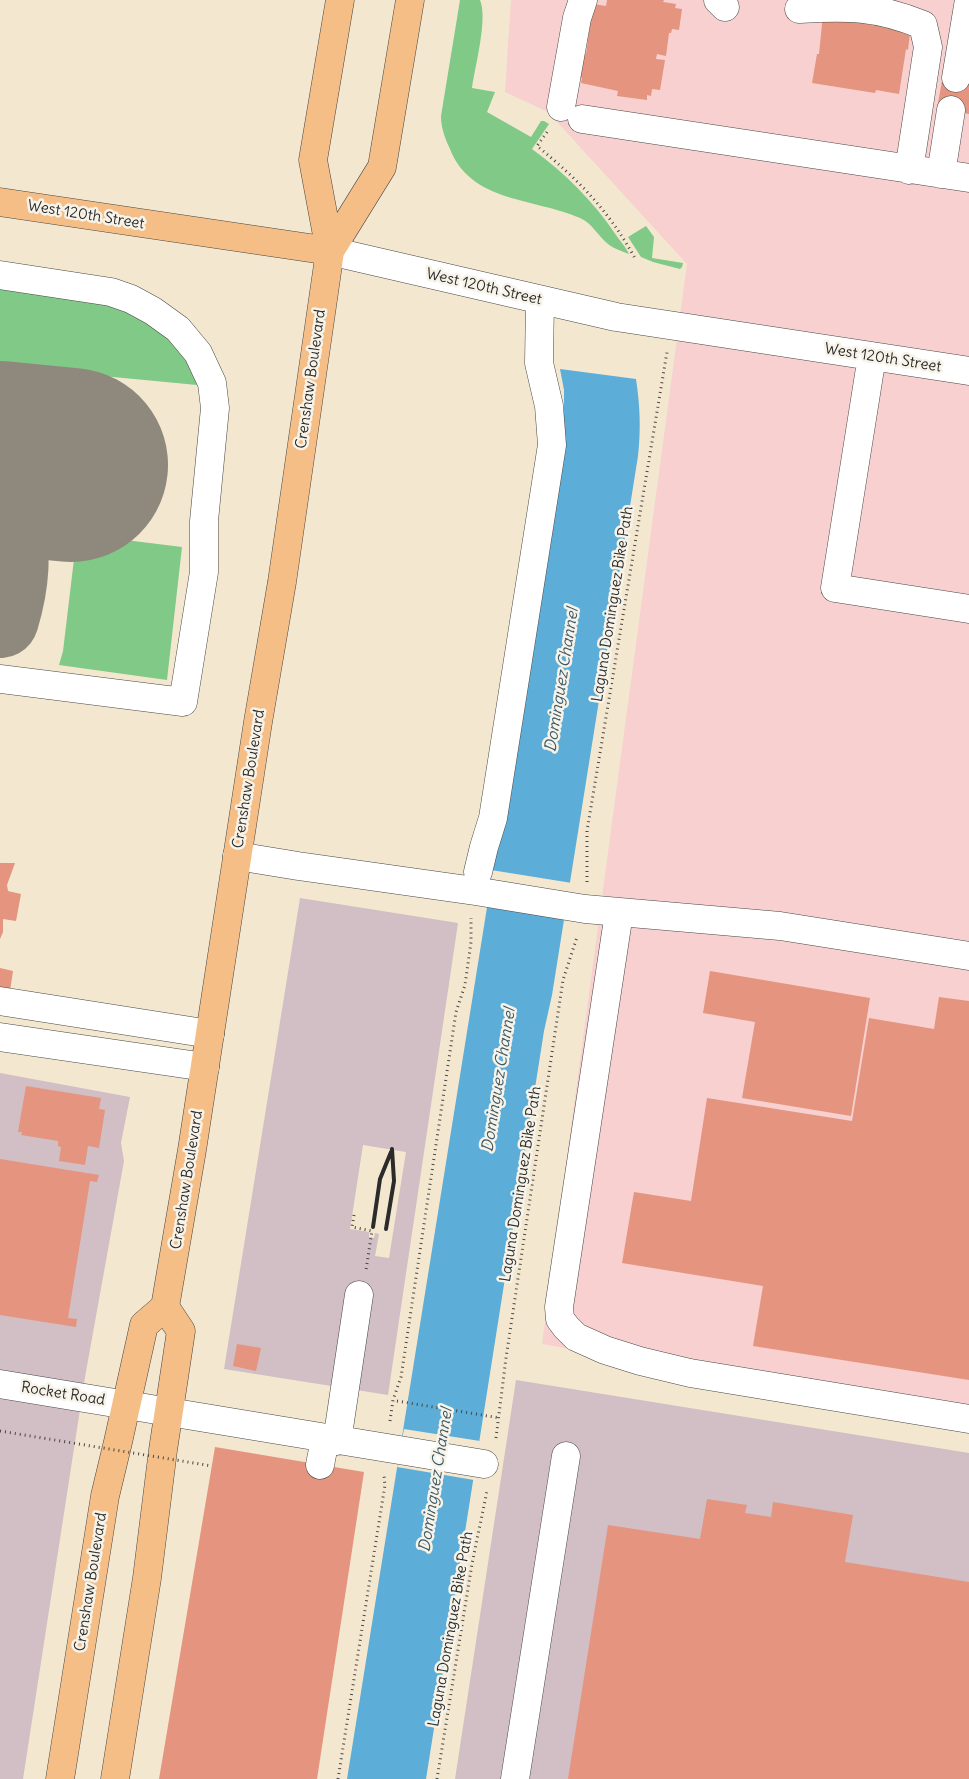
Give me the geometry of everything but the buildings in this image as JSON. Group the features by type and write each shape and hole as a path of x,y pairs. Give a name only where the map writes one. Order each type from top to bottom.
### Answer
{"main road":[{"name":"Crenshaw Boulevard","path":"60,1779 104,1496 144,1325 165,1307 282,582 330,251 313,160 340,0"},
{"name":"Crenshaw Boulevard","path":"330,251 382,167 410,0"},
{"name":"West 120th Street","path":"0,202 330,251"},
{"path":"115,1779 147,1578 181,1331 165,1307"}],"street":[{"path":"583,0 577,18 565,117 969,178"},
{"path":"956,78 969,0"},
{"path":"799,9 864,7 903,16 923,25 928,48 909,170"},
{"path":"941,174 951,110"},
{"name":"West 120th Street","path":"330,251 616,317 969,371"},
{"path":"0,275 111,292 131,299 153,311 178,329 198,353 212,383 215,408 204,521 204,572 183,702 0,679"},
{"path":"479,885 484,847 493,818 552,445 549,406 538,363 540,300"},
{"path":"872,356 835,588 969,609"},
{"path":"237,856 298,866 479,885 581,908 618,913 780,926 969,956"},
{"path":"618,913 559,1307 560,1319 566,1328 576,1337 605,1350 690,1373 969,1419"},
{"path":"0,1001 210,1034"},
{"path":"0,1037 205,1067"},
{"path":"327,1448 359,1295"},
{"name":"Rocket Road","path":"0,1384 169,1412 327,1448 389,1449 489,1464"},
{"path":"515,1779 566,1456"}],"path":[{"path":"565,117 537,146 575,178 611,218 636,260"},
{"name":"Laguna Dominguez Bike Path","path":"438,1779 489,1464 500,1418 508,1348 563,980 581,908 587,831 671,325"},
{"path":"338,1779 385,1485 383,1470 389,1449 393,1400 401,1377 456,1012 465,985 479,885"},
{"path":"354,1215 352,1228 372,1231 369,1255"},
{"path":"397,1401 500,1418"},
{"path":"0,1431 212,1466"}],"shaded area":[{"path":"511,0 969,0 969,1419 542,1344 687,264 548,112 505,92"},
{"path":"300,898 458,923 388,1395 224,1369","holes":["363,1145 406,1152 389,1258 375,1256 379,1234 375,1233 374,1238 369,1237 369,1232 350,1229"]},
{"path":"0,1073 130,1097 121,1143 124,1161 85,1377 23,1779 0,1779"},
{"path":"516,1380 969,1453 969,1779 455,1779"}],"green space":[{"path":"460,0 480,0 482,8 482,30 472,88 495,92 487,112 531,137 541,121 549,124 532,149 556,168 588,199 625,246 629,254 610,246 588,223 580,218 488,189 473,180 460,167 445,137 441,116"},
{"path":"646,226 654,237 652,258 683,263 680,269 641,257 628,237"},
{"path":"0,282 103,300 160,327 187,359 197,385 92,375 90,388 0,379"},
{"path":"77,534 182,547 167,680 59,665 63,651"}],"water":[{"name":"Dominguez Channel","path":"560,369 636,379 640,417 638,456 552,995 544,1031 426,1779 347,1779 564,428 564,390"}],"pier":[{"path":"491,870 572,883 567,917 486,905"},
{"path":"404,1429 480,1441 474,1480 397,1467"}],"taxiway":[{"path":"0,518 8,542 9,555 8,582 0,619"}],"runway":[{"path":"0,458 71,465"}],"railway":[{"path":"386,1229 394,1181 392,1149"},
{"path":"373,1227 380,1179 391,1152"}]}
